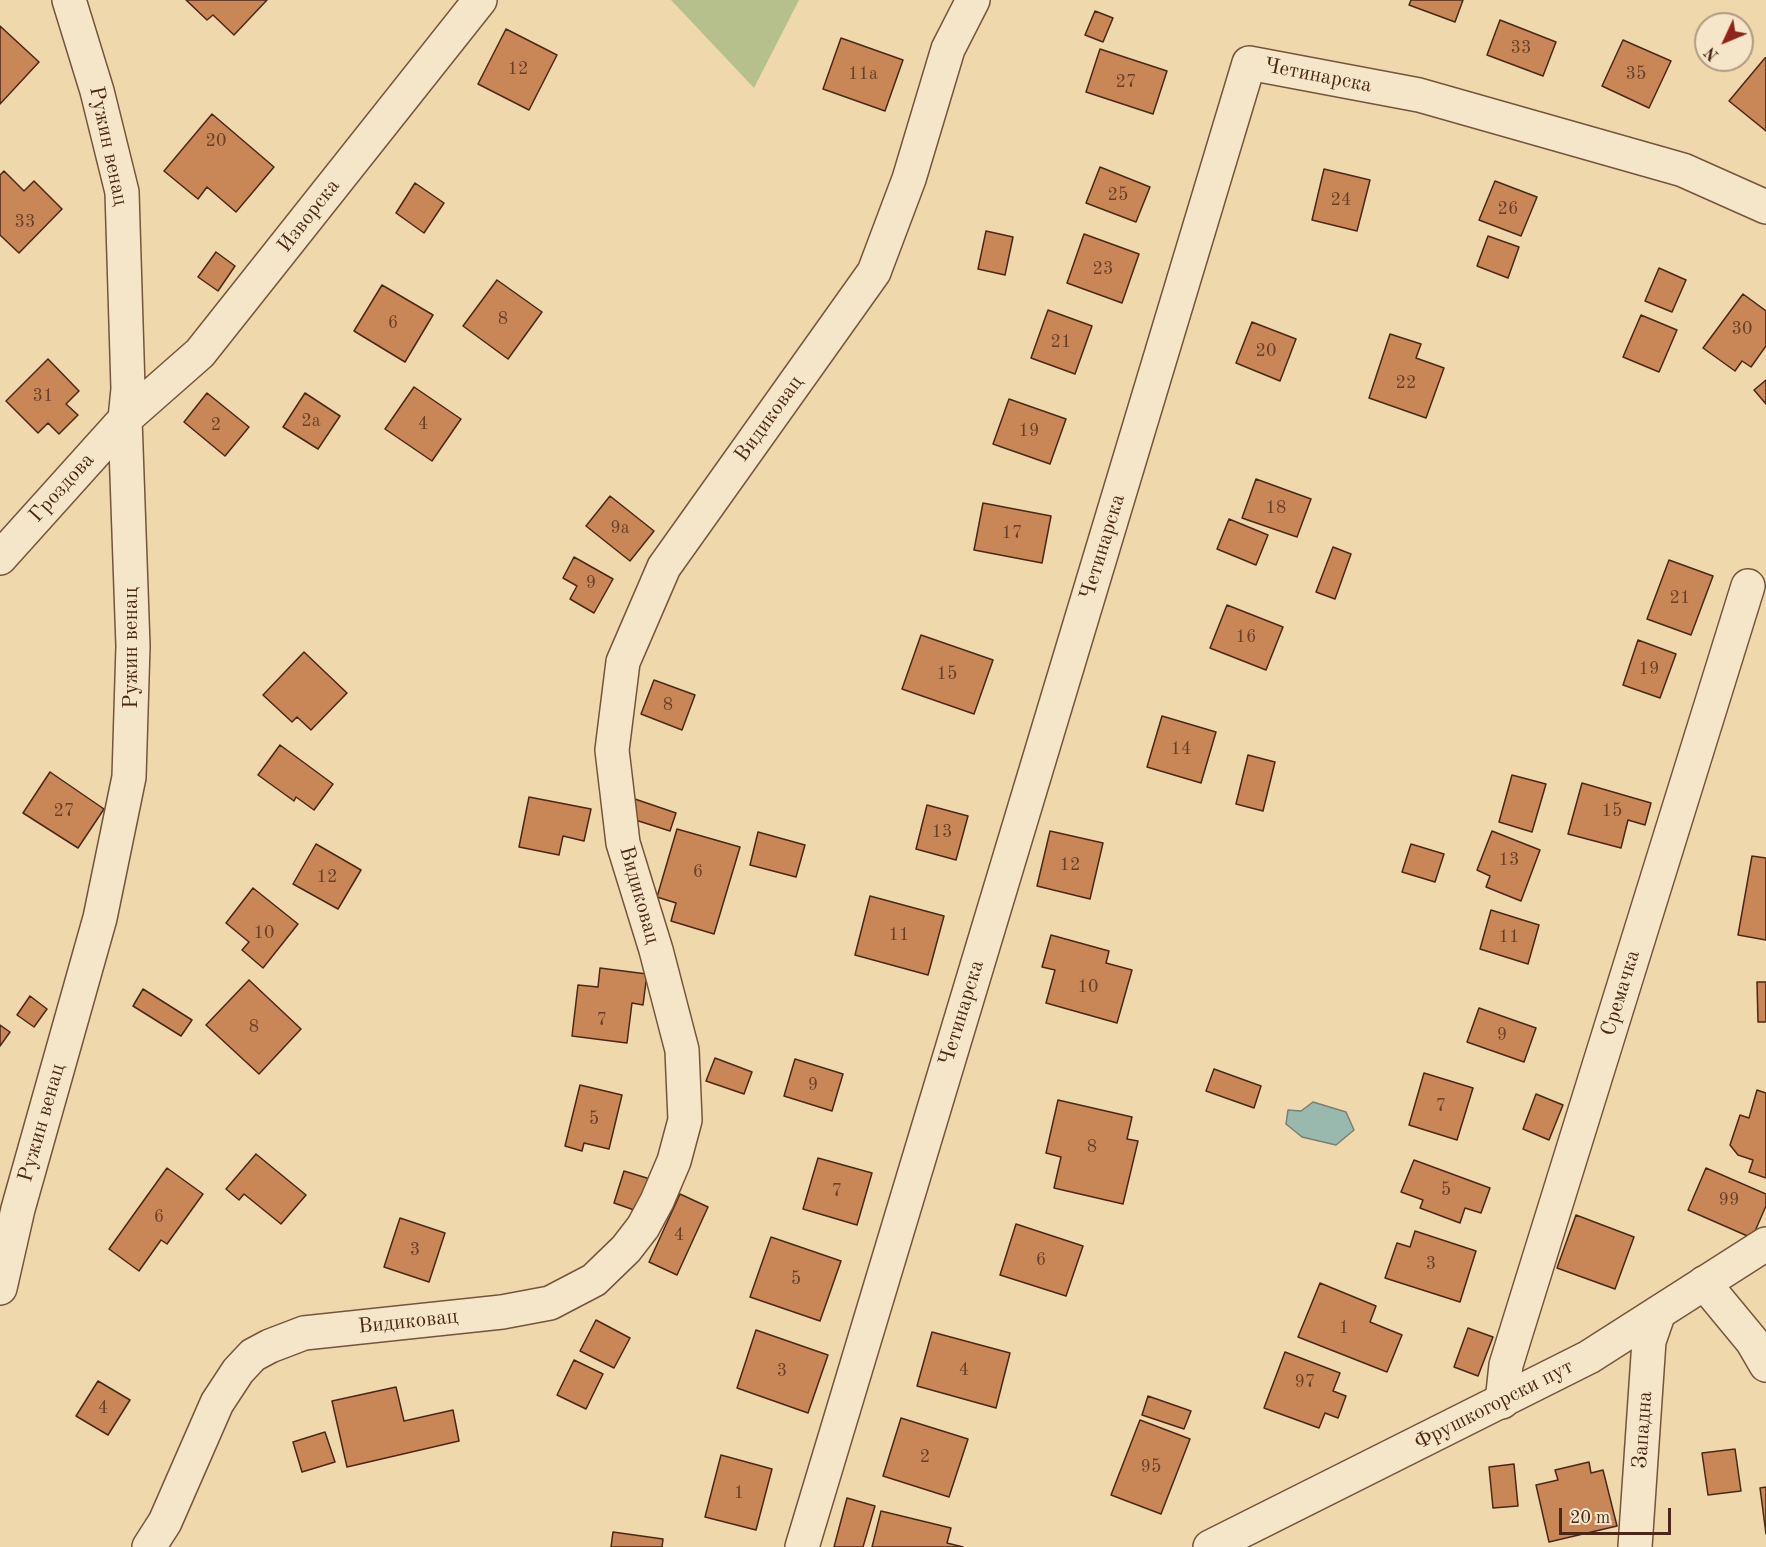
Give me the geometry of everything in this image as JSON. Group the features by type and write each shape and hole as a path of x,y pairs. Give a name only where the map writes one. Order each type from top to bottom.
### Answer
{"street":[{"name":"Ружин венац","path":"0,1287 18,1209 100,918 129,777 133,646 125,419 128,389 122,192 97,92 69,0"},
{"name":"Изворска","path":"125,419 200,353 480,0"},
{"name":"Видиковац","path":"148,1547 165,1522 217,1403 238,1371 253,1355 304,1333 502,1312 550,1303 594,1280 626,1249 643,1227 657,1201 674,1161 685,1120 682,1050 656,950 623,843 612,750 623,662 664,567 874,272 909,179 948,49 973,0"},
{"name":"Четинарска","path":"802,1547 1249,63 1430,98 1683,170 1766,207"},
{"name":"Гроздова","path":"0,558 125,419"},
{"name":"Сремачка","path":"1502,1402 1506,1365 1748,586"},
{"name":"Фрушкогорски пут","path":"1210,1547 1589,1358 1766,1244"},
{"path":"1704,1283 1752,1341 1766,1365"},
{"name":"Западна","path":"1635,1547 1649,1341 1658,1315"}],"green space":[{"path":"671,0 799,0 754,88"}],"water":[{"path":"1313,1102 1346,1112 1354,1130 1336,1145 1302,1137 1286,1124 1288,1110 1301,1111"}],"building":[{"path":"186,0 267,0 234,35 213,15 207,20"},
{"path":"1411,0 1463,0 1455,22 1409,5"},
{"path":"1095,11 1113,18 1103,42 1085,35"},
{"path":"1500,20 1556,42 1543,76 1487,55"},
{"path":"0,26 39,62 0,104"},
{"path":"506,29 557,55 529,110 478,84"},
{"path":"841,38 903,60 885,111 823,89"},
{"path":"1623,40 1671,61 1649,108 1602,86"},
{"path":"1100,49 1167,71 1153,114 1086,92"},
{"path":"1766,58 1766,131 1729,101"},
{"path":"212,114 274,167 236,212 207,187 198,199 164,171"},
{"path":"1100,167 1150,187 1136,222 1086,203"},
{"path":"1324,169 1370,180 1357,231 1312,220"},
{"path":"4,171 24,191 34,181 62,209 19,253 0,235 0,175"},
{"path":"1495,181 1537,197 1521,236 1479,220"},
{"path":"415,183 444,203 424,233 396,213"},
{"path":"986,231 1013,237 1005,275 978,269"},
{"path":"1084,234 1139,254 1122,303 1067,283"},
{"path":"1488,236 1519,247 1508,278 1477,266"},
{"path":"216,252 235,266 218,291 198,277"},
{"path":"1659,268 1686,280 1672,312 1645,301"},
{"path":"497,280 542,312 508,359 463,326"},
{"path":"382,285 433,315 405,362 354,331"},
{"path":"1743,294 1766,311 1766,346 1751,367 1742,361 1735,371 1703,348"},
{"path":"1048,310 1092,326 1075,374 1031,358"},
{"path":"1641,315 1677,330 1659,372 1623,357"},
{"path":"1252,322 1296,339 1280,381 1236,363"},
{"path":"1390,334 1421,344 1416,358 1444,368 1426,418 1369,398"},
{"path":"48,359 79,391 66,404 78,415 59,434 48,423 38,433 6,401"},
{"path":"1766,380 1766,404 1754,390"},
{"path":"414,387 461,419 432,461 385,429"},
{"path":"207,393 249,427 225,456 184,422"},
{"path":"305,393 340,416 318,449 283,427"},
{"path":"1009,399 1066,419 1050,464 993,444"},
{"path":"1256,479 1311,499 1297,537 1242,518"},
{"path":"610,496 654,531 630,561 586,526"},
{"path":"983,503 1051,516 1042,563 974,550"},
{"path":"1229,519 1268,535 1256,565 1217,549"},
{"path":"1333,547 1351,554 1335,599 1316,592"},
{"path":"574,557 613,579 594,613 570,599 577,586 563,578"},
{"path":"1669,560 1713,576 1691,635 1647,619"},
{"path":"1227,605 1283,627 1266,670 1210,648"},
{"path":"921,635 993,660 974,714 902,689"},
{"path":"1638,640 1676,654 1660,698 1623,685"},
{"path":"304,652 347,693 311,730 297,717 292,722 263,695"},
{"path":"654,680 695,695 682,730 641,714"},
{"path":"1162,716 1216,732 1201,783 1147,767"},
{"path":"280,745 333,784 314,810 296,797 294,801 258,775"},
{"path":"1248,755 1275,762 1263,811 1236,804"},
{"path":"50,772 104,809 78,848 23,813"},
{"path":"1512,775 1546,784 1532,832 1499,822"},
{"path":"1582,783 1651,803 1645,825 1628,820 1621,848 1568,834"},
{"path":"529,797 591,809 584,841 563,836 559,855 519,847"},
{"path":"632,798 676,813 670,831 626,817"},
{"path":"927,805 968,816 956,860 916,849"},
{"path":"677,829 740,847 714,934 671,921 676,903 657,897"},
{"path":"1050,831 1103,843 1090,899 1037,886"},
{"path":"1492,831 1540,850 1521,901 1486,887 1490,876 1477,870"},
{"path":"758,832 805,845 796,877 750,865"},
{"path":"316,844 361,870 338,909 293,884"},
{"path":"1411,844 1444,854 1435,882 1402,872"},
{"path":"1752,856 1766,858 1766,940 1738,935"},
{"path":"253,888 298,924 263,968 242,950 249,942 226,923"},
{"path":"870,896 944,916 928,975 855,955"},
{"path":"1491,910 1539,925 1528,964 1480,949"},
{"path":"1051,935 1109,951 1106,963 1132,970 1117,1023 1046,1003 1055,970 1042,967"},
{"path":"600,968 647,974 643,1005 632,1003 627,1043 572,1036 578,985 598,987"},
{"path":"249,980 301,1029 259,1074 206,1025"},
{"path":"1757,982 1766,982 1766,1022 1758,1022"},
{"path":"143,989 192,1020 181,1036 133,1006"},
{"path":"30,996 47,1009 34,1027 17,1015"},
{"path":"1479,1008 1536,1028 1524,1062 1467,1042"},
{"path":"0,1025 10,1032 0,1046"},
{"path":"715,1058 752,1072 744,1094 706,1081"},
{"path":"795,1059 843,1074 832,1111 784,1096"},
{"path":"1214,1069 1261,1086 1254,1108 1206,1091"},
{"path":"1424,1073 1473,1088 1457,1140 1409,1125"},
{"path":"580,1085 622,1095 609,1149 584,1143 582,1151 565,1146"},
{"path":"1757,1090 1766,1093 1766,1178 1749,1172 1753,1160 1738,1155 1730,1145 1740,1115 1749,1118"},
{"path":"1536,1094 1563,1105 1549,1140 1523,1129"},
{"path":"1058,1100 1132,1117 1127,1139 1138,1141 1123,1204 1054,1188 1061,1157 1046,1153"},
{"path":"256,1154 306,1195 281,1224 244,1194 239,1200 226,1189"},
{"path":"818,1158 872,1173 857,1225 803,1209"},
{"path":"1414,1160 1490,1188 1481,1213 1465,1208 1460,1223 1420,1208 1423,1200 1401,1192"},
{"path":"167,1168 203,1194 167,1244 161,1240 139,1271 109,1249"},
{"path":"1706,1168 1766,1194 1766,1206 1752,1238 1688,1210"},
{"path":"624,1171 650,1179 640,1212 614,1203"},
{"path":"680,1194 708,1207 677,1275 649,1262"},
{"path":"1576,1215 1634,1237 1615,1289 1557,1268"},
{"path":"400,1218 445,1233 429,1282 384,1267"},
{"path":"1016,1224 1083,1246 1066,1296 1000,1275"},
{"path":"1415,1231 1476,1251 1460,1302 1385,1278 1397,1243 1410,1247"},
{"path":"771,1237 841,1261 820,1321 750,1297"},
{"path":"1320,1283 1376,1306 1370,1322 1402,1335 1387,1372 1298,1337"},
{"path":"596,1320 630,1338 614,1368 580,1351"},
{"path":"1468,1328 1493,1337 1478,1376 1454,1367"},
{"path":"756,1330 828,1355 808,1413 737,1388"},
{"path":"932,1332 1010,1353 996,1408 917,1386"},
{"path":"1285,1352 1340,1373 1333,1391 1346,1396 1338,1418 1325,1413 1319,1428 1264,1408"},
{"path":"574,1360 603,1374 586,1409 557,1395"},
{"path":"98,1381 130,1400 108,1435 76,1416"},
{"path":"396,1387 404,1421 453,1410 459,1441 347,1467 332,1401"},
{"path":"1148,1396 1191,1411 1184,1429 1142,1415"},
{"path":"901,1418 968,1439 949,1497 883,1476"},
{"path":"1140,1420 1190,1439 1161,1514 1111,1495"},
{"path":"325,1432 335,1462 302,1472 293,1442"},
{"path":"1735,1449 1741,1491 1708,1495 1702,1453"},
{"path":"721,1455 772,1469 756,1530 705,1517"},
{"path":"1589,1462 1591,1473 1603,1470 1617,1526 1549,1542 1536,1485 1558,1480 1555,1470"},
{"path":"1514,1464 1518,1506 1493,1508 1489,1467"},
{"path":"1766,1487 1766,1534 1760,1488"},
{"path":"847,1498 875,1506 863,1547 834,1547"},
{"path":"881,1511 951,1528 947,1543 963,1547 872,1547"},
{"path":"613,1532 663,1539 662,1547 611,1547"}]}
